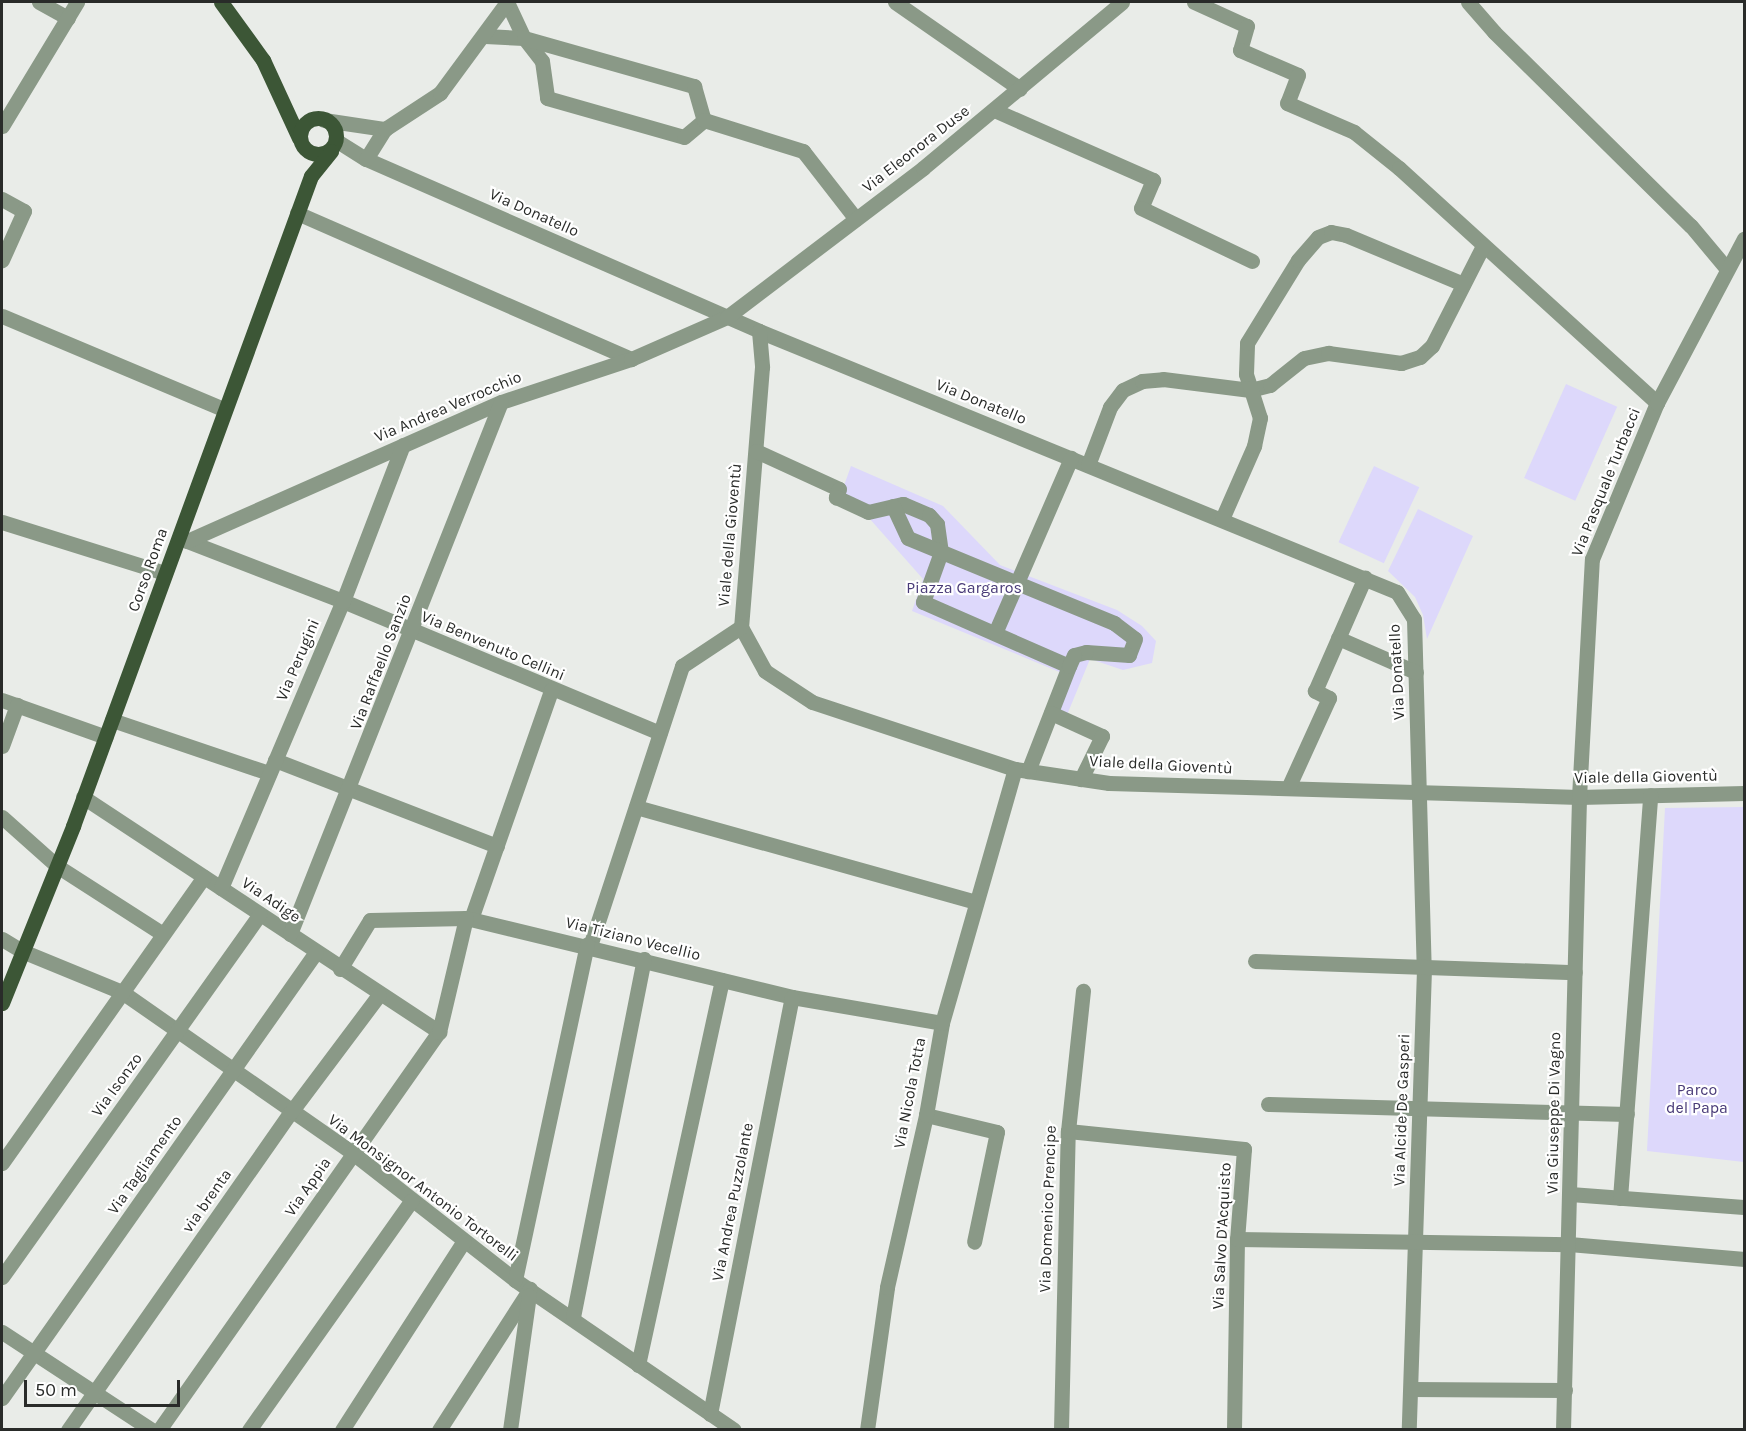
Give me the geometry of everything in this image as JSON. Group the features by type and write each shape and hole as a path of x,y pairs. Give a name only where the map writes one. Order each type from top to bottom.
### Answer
{"main road":[{"path":"226,3 263,60 286,103 299,138 313,153 334,142 318,119 286,103"},
{"path":"299,138 302,126 318,119"},
{"name":"Corso Roma","path":"2,1003 106,737 165,573 183,540 223,410 311,176 334,142"}],"street":[{"path":"39,2 68,18"},
{"path":"2,126 77,2"},
{"path":"334,142 366,159 385,129 440,93 485,36 507,2"},
{"path":"507,2 524,38 542,61 547,98 684,136 704,120"},
{"path":"896,2 1020,89"},
{"name":"Via Eleonora Duse","path":"727,317 994,110 1122,2"},
{"path":"1194,2 1247,26 1240,50 1298,75 1287,102 1354,132 1657,403"},
{"path":"1468,2 1494,32 1691,226 1727,269"},
{"path":"485,36 524,38 694,86 704,120"},
{"path":"994,110 1153,180 1141,208 1252,261"},
{"path":"318,119 385,129"},
{"path":"704,120 804,152 855,219"},
{"path":"334,142 357,128 385,129"},
{"name":"Via Donatello","path":"366,159 759,331 1397,592 1414,619 1420,792"},
{"path":"2,199 24,211 2,260"},
{"path":"297,213 631,358"},
{"path":"1222,519 1254,446 1260,418 1246,374 1247,343 1298,260 1318,237 1331,232 1346,235 1463,284"},
{"name":"Via Pasquale Turbacci","path":"1579,797 1592,559 1657,403 1744,239"},
{"path":"1088,465 1110,407 1123,390 1142,381 1163,379 1250,390 1270,385 1304,358 1328,353 1401,363 1420,357 1432,346 1482,246"},
{"name":"Via Andrea Verrocchio","path":"183,540 501,402 631,358 727,317"},
{"path":"2,319 223,410"},
{"name":"Viale della Gioventù","path":"759,331 762,367 741,627 765,671 812,702 1021,770 1081,779 1288,789 1579,797 1744,793"},
{"name":"Via Raffaello Sanzio","path":"290,934 351,788 501,402"},
{"name":"Via Perugini","path":"221,888 343,601 403,445"},
{"path":"756,451 839,489 836,497 867,512 893,506 903,504 929,515 937,524 941,552 923,602 1070,666 1074,655 1086,652 1129,655 1135,639 1114,623 1017,584 941,552 908,538 893,506"},
{"path":"995,633 1071,458"},
{"path":"2,522 165,573"},
{"name":"Via Benvenuto Cellini","path":"183,540 343,601 550,690 660,733"},
{"path":"1288,789 1329,698 1315,691 1365,577"},
{"path":"515,1280 589,946 682,666 741,627"},
{"path":"1338,638 1416,672"},
{"name":"Via Nicola Totta","path":"867,1430 886,1287 926,1115 942,1023 976,902 1021,770 1051,713 1070,666"},
{"name":"Via Appia","path":"159,1430 439,1032 469,919 497,846 550,690"},
{"path":"2,700 106,737"},
{"path":"2,746 17,705"},
{"path":"1051,713 1102,736 1081,779"},
{"path":"112,720 351,788 497,846"},
{"name":"Via Alcide De Gasperi","path":"1409,1430 1417,1240 1424,969 1420,792"},
{"path":"1620,1198 1650,795"},
{"name":"Via Adige","path":"83,797 379,995 439,1032"},
{"name":"Via Giuseppe Di Vagno","path":"1563,1430 1579,797"},
{"path":"636,807 976,902"},
{"path":"2,817 57,866 163,934"},
{"path":"2,1163 204,877"},
{"name":"Via Isonzo","path":"2,1277 260,914"},
{"name":"Via Tiziano Vecellio","path":"340,969 370,920 469,919 644,959 792,997 942,1023"},
{"name":"Via Monsignor Antonio Tortorelli","path":"2,939 22,951 122,992 354,1154 463,1242 515,1280 573,1317 638,1365 734,1430"},
{"name":"Via Tagliamento","path":"2,1398 316,952"},
{"path":"573,1317 644,959"},
{"path":"1255,961 1424,969 1575,972"},
{"path":"638,1365 722,980"},
{"name":"Via Domenico Prencipe","path":"1060,1430 1068,1131 1083,991"},
{"name":"via brenta","path":"68,1430 291,1112 379,995"},
{"name":"Via Andrea Puzzolante","path":"710,1414 792,997"},
{"path":"1268,1104 1627,1114"},
{"path":"926,1115 997,1132 974,1242"},
{"name":"Via Salvo D'Acquisto","path":"1068,1131 1244,1149 1237,1239 1234,1430"},
{"path":"1570,1194 1744,1207"},
{"path":"249,1430 411,1201"},
{"path":"1237,1239 1569,1244 1744,1259"},
{"path":"342,1430 463,1242"},
{"path":"439,1430 530,1289"},
{"path":"510,1430 530,1289"},
{"path":"2,1332 153,1430"},
{"path":"1411,1389 1565,1390"}],"green space":[{"path":"1566,384 1617,407 1575,501 1524,478"},
{"name":"Piazza Gargaros","path":"851,466 943,506 1000,565 1117,610 1142,626 1156,641 1152,663 1123,670 1090,659 1067,715 1050,708 1062,673 912,611 923,579 869,518 837,505"},
{"path":"1374,466 1419,487 1384,563 1339,542"},
{"path":"1418,509 1473,536 1427,639 1423,615 1415,597 1388,571"},
{"name":"Parco del Papa","path":"1744,807 1744,1162 1647,1151 1665,808"}]}
